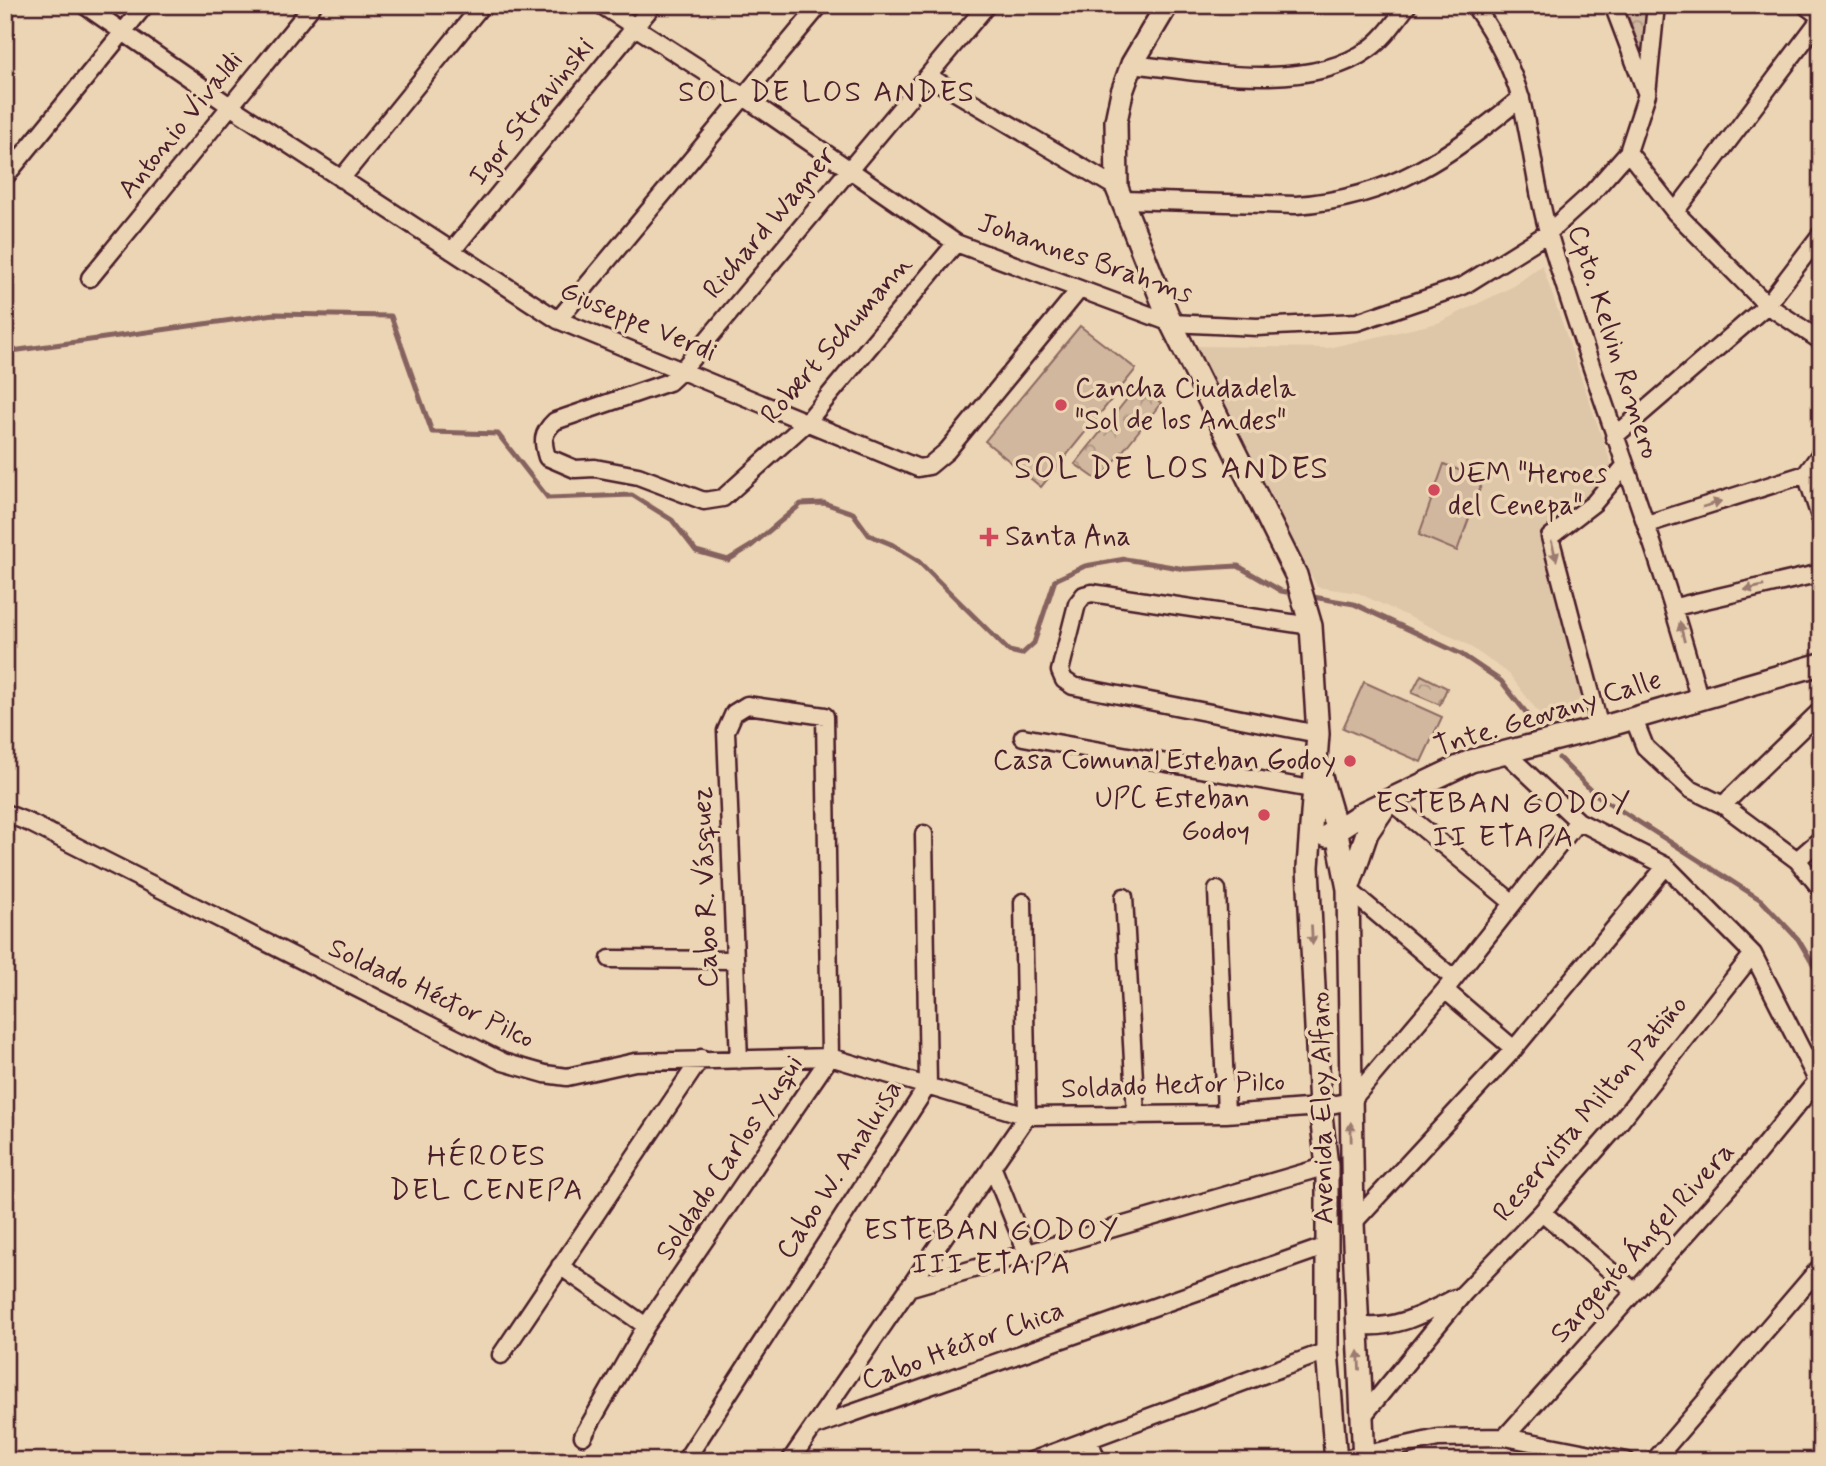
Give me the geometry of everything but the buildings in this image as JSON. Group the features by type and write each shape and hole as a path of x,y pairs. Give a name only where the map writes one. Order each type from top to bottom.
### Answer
{"street":[{"name":"Giuseppe Verdi","path":"84,5 230,106 558,320 918,468 929,466 956,440 1079,290"},
{"path":"5,177 145,5"},
{"name":"Antonio Vivaldi","path":"90,278 313,5"},
{"path":"341,179 482,5"},
{"name":"Johannes Brahms","path":"601,5 744,97 956,243 1171,323 1257,327 1357,322 1463,286 1549,233 1591,194 1628,152 1647,94 1656,5"},
{"name":"Igor Stravinski","path":"452,251 653,5"},
{"path":"558,320 820,5"},
{"name":"Richard Wagner","path":"723,498 704,501 638,476 560,465 547,457 542,441 546,429 555,421 669,382 682,370 987,5"},
{"name":"Avenida Eloy Alfaro","path":"1167,5 1132,64 1122,92 1116,121 1120,194 1171,323 1296,575 1309,619 1318,734 1315,759 1319,791 1308,867 1320,1107 1327,1166 1327,1350 1336,1461"},
{"path":"1132,64 1253,75 1291,75 1321,69 1368,50 1408,5"},
{"name":"Cpto. Kelvin Romero","path":"1474,5 1507,61 1521,98 1549,233 1624,467 1647,524 1675,607 1699,698"},
{"path":"1613,5 1647,94"},
{"path":"1675,212 1821,16 1809,5"},
{"path":"928,76 1120,194 1296,205 1335,201 1372,192 1419,173 1453,152 1521,98"},
{"path":"1628,152 1675,212 1768,305 1821,341"},
{"path":"1614,437 1768,305 1821,234"},
{"name":"Robert Schumann","path":"723,498 806,423 956,243"},
{"path":"1647,524 1806,474 1821,453"},
{"path":"1600,728 1550,537 1594,503 1624,467"},
{"path":"1806,474 1821,520"},
{"path":"1675,607 1821,573"},
{"path":"1309,619 1092,593 1084,595 1077,604 1060,671 1064,680 1073,686 1318,734"},
{"name":"Tnte. Geovany Calle","path":"1348,889 1367,833 1389,800 1441,772 1471,761 1600,728 1821,664"},
{"name":"Soldado Carlos Yuqui","path":"583,1436 646,1326 830,1057 825,716 747,705 734,713"},
{"path":"1723,805 1821,710"},
{"name":"Cabo R. Vásquez","path":"734,713 726,731 738,1060"},
{"path":"1633,718 1645,747 1690,789 1723,805 1797,860 1821,889"},
{"path":"1023,737 1319,791"},
{"path":"1506,753 1578,821 1666,866 1753,954 1819,1084"},
{"name":"Avenida Eloy Alfaro","path":"1319,791 1336,828 1348,889 1353,1223 1364,1456"},
{"path":"1308,867 1325,838 1336,828 1389,800 1513,903"},
{"name":"Soldado Héctor Pilco","path":"5,813 30,822 503,1062 567,1077 635,1062 701,1058 738,1060 830,1057 1027,1116"},
{"path":"1350,1101 1449,984 1578,821"},
{"name":"Cabo W. Analuisa","path":"685,1461 928,1085 924,834"},
{"path":"1797,860 1821,839"},
{"path":"1353,1223 1514,1049 1666,866"},
{"path":"1348,889 1514,1049"},
{"path":"1217,890 1226,1114"},
{"path":"1124,897 1136,1116"},
{"path":"790,1461 1027,1116 1023,902"},
{"name":"Reservista Milton Patiño","path":"1362,1417 1464,1293 1542,1212 1612,1132 1753,954"},
{"path":"610,959 735,960"},
{"path":"501,1355 701,1058"},
{"name":"Sargento Ángel Rivera","path":"1505,1437 1819,1084"},
{"name":"Soldado Hector Pilco","path":"1027,1116 1226,1114 1320,1107 1350,1101"},
{"path":"992,1166 1027,1253"},
{"path":"908,1288 1327,1166"},
{"path":"1542,1212 1635,1292"},
{"name":"Cabo Héctor Chica","path":"816,1426 1327,1246"},
{"path":"560,1266 646,1326"},
{"path":"1654,1461 1821,1266"},
{"name":"Reservista Milton Patiño","path":"1357,1325 1375,1328 1399,1324 1464,1293"},
{"path":"1031,1461 1327,1350"},
{"path":"1336,1461 1438,1438 1505,1437 1627,1461"},
{"path":"1089,1439 1097,1461"}],"shaded area":[{"name":"UEM \"Heroes del Cenepa\"","path":"1542,265 1613,469 1606,483 1542,536 1586,712 1549,726 1509,674 1465,643 1358,593 1317,587 1196,346 1328,348 1438,323 1514,286"}],"green space":[{"path":"1624,5 1647,5 1644,54 1641,52"},
{"name":"Cancha Ciudadela \"Sol de los Andes\"","path":"1080,326 1136,369 1041,487 985,441"},
{"path":"1139,384 1161,403 1099,481 1075,464"},
{"path":"1444,464 1483,480 1457,551 1419,535"},
{"path":"1421,675 1447,688 1440,705 1412,693"},
{"path":"1364,682 1442,717 1421,762 1343,728"}],"waterway":[{"path":"5,343 12,351 274,314 391,316 432,432 498,434 548,498 632,495 672,520 696,551 728,560 751,546 801,504 824,503 853,513 869,535 891,544 917,560 1009,651 1022,654 1034,643 1055,580 1085,566 1125,559 1185,569 1238,566 1281,591 1297,594"},
{"path":"1307,596 1354,604 1461,654 1501,681 1540,730"},
{"path":"1559,758 1595,794 1761,900 1798,939 1821,978"}],"place":[{"name":"Cancha Ciudadela \"Sol de los Andes\"","path":"1061,405"},
{"name":"UEM \"Heroes del Cenepa\"","path":"1434,490"},
{"name":"Santa Ana","path":"989,537"},
{"name":"Casa Comunal Esteban Godoy","path":"1350,761"},
{"name":"UPC Esteban Godoy","path":"1264,815"}],"district":[{"name":"SOL DE LOS ANDES","path":"827,92"},
{"name":"SOL DE LOS ANDES","path":"1172,469"},
{"name":"ESTEBAN GODOY II ETAPA","path":"1504,820"},
{"name":"HÉROES DEL CENEPA","path":"487,1173"},
{"name":"ESTEBAN GODOY III ETAPA","path":"992,1247"}]}
